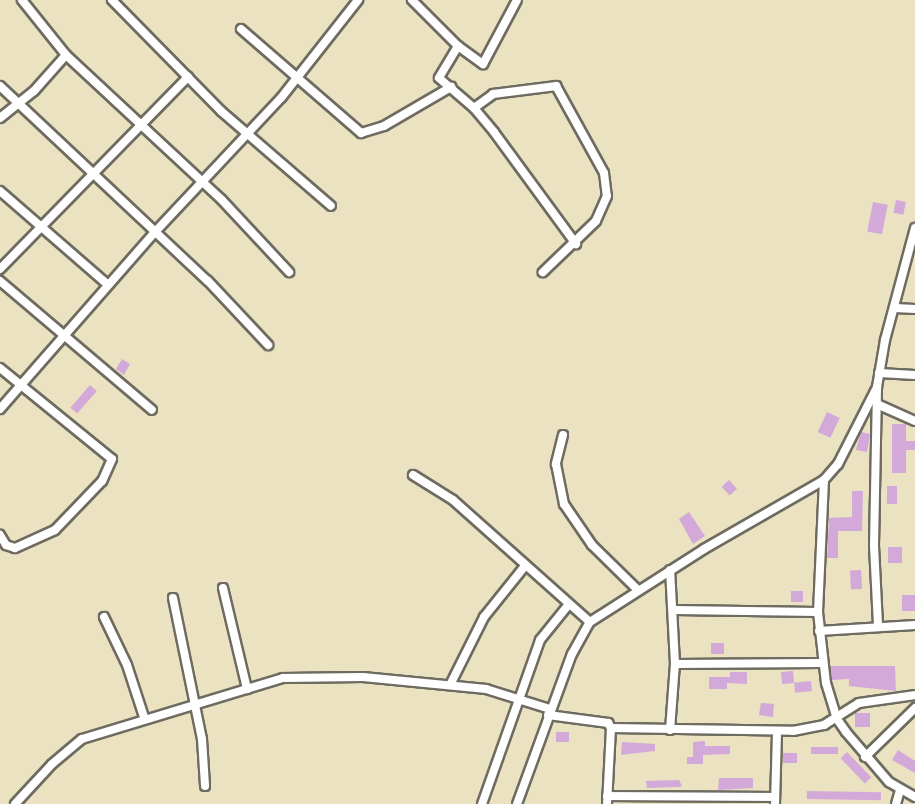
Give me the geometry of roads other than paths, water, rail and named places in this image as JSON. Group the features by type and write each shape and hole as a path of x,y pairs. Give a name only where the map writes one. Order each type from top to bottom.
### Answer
{"street":[{"path":"22,0 66,55 202,182 289,272"},
{"path":"112,0 246,133 266,146 331,206"},
{"path":"0,409 155,232 296,80 358,0"},
{"path":"412,0 458,46 485,63 517,0"},
{"path":"241,29 296,80 361,133 384,126 451,87"},
{"path":"458,46 439,76 474,108 576,244"},
{"path":"0,118 41,84 66,55"},
{"path":"0,269 43,226 91,172 188,77"},
{"path":"0,86 155,232 268,345"},
{"path":"474,108 494,94 506,91 559,89 597,157 607,184 603,208 576,244 543,272"},
{"path":"0,191 43,226 108,285"},
{"path":"878,625 874,545 879,405 877,387 915,228"},
{"path":"0,281 152,410"},
{"path":"895,308 915,309"},
{"path":"0,368 112,459 102,481 54,530 15,548 9,548 0,535"},
{"path":"879,373 915,375"},
{"path":"517,804 549,712 578,639 590,622 670,570 824,480 838,464 877,387"},
{"path":"879,405 915,421"},
{"path":"563,435 556,464 564,504 592,545 638,590"},
{"path":"413,475 453,500 590,622"},
{"path":"824,480 819,631 822,663 837,719 865,757 900,790 915,797"},
{"path":"450,685 484,617 525,566"},
{"path":"670,570 674,610 675,664 670,730"},
{"path":"223,588 247,689"},
{"path":"173,598 195,703 205,786"},
{"path":"482,804 517,697 540,640 569,604"},
{"path":"674,610 818,612"},
{"path":"104,617 124,657 144,717"},
{"path":"819,631 878,625 915,625"},
{"path":"675,664 822,663"},
{"path":"15,804 69,747 144,717 306,675 450,685 517,697 549,712 603,720 611,728 670,730 777,732 810,729 837,719 859,704 915,695"},
{"path":"865,757 915,708"},
{"path":"611,728 607,800 775,800 777,732"},
{"path":"896,804 900,790"}]}
